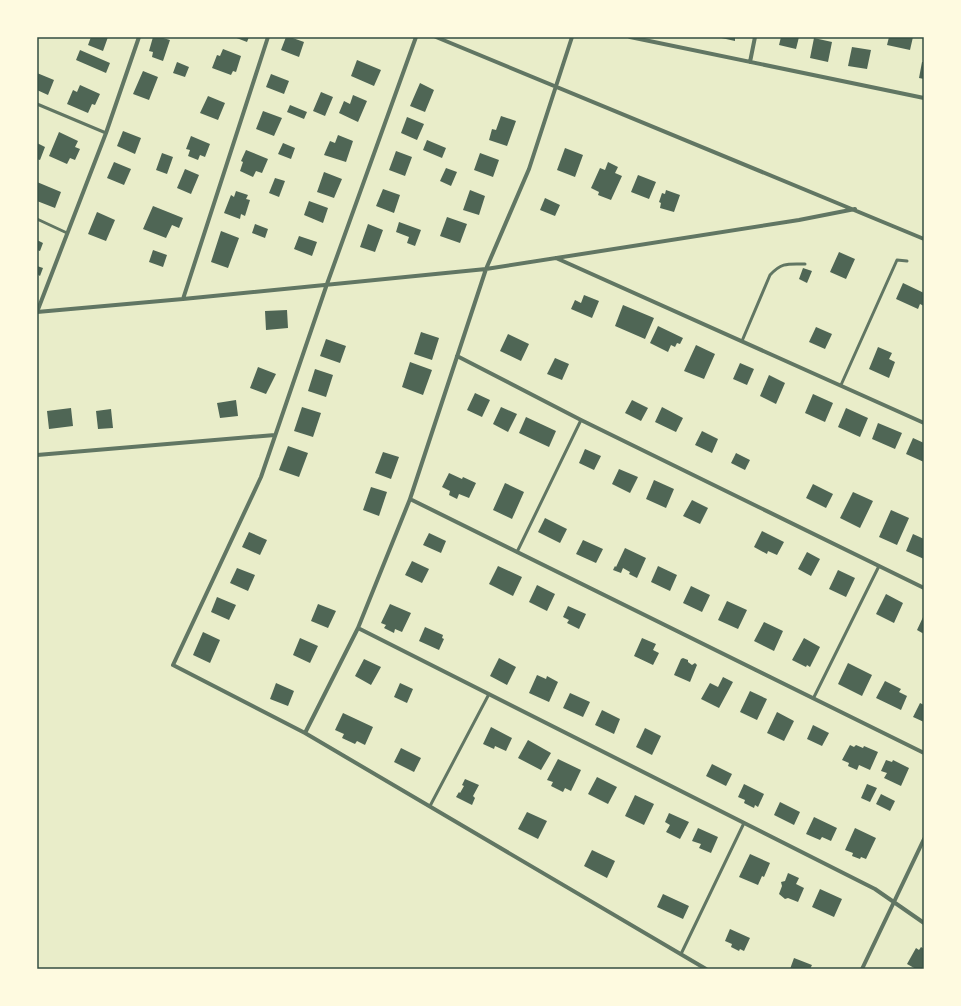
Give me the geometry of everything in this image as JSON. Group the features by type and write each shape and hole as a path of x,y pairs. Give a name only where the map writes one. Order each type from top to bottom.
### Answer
{"street":[{"path":"139,37 106,133 37,312 183,300 327,284 486,269 855,210"},
{"path":"183,300 268,37"},
{"path":"416,37 327,284 261,476 173,665 305,733 706,969"},
{"path":"436,37 924,239"},
{"path":"305,733 358,628 410,499 486,269 529,169 572,37"},
{"path":"630,37 924,98"},
{"path":"750,62 755,37"},
{"path":"556,258 924,423"},
{"path":"457,356 581,420 924,588"},
{"path":"37,455 275,435"},
{"path":"410,499 814,697 924,753"},
{"path":"358,628 875,889 924,923"},
{"path":"862,969 924,839"}],"lane":[{"path":"37,104 106,133"},
{"path":"37,219 67,233"},
{"path":"841,385 897,260 907,261"},
{"path":"742,341 770,275 777,267 783,264 805,264"},
{"path":"517,552 581,420"},
{"path":"814,697 879,566"},
{"path":"430,806 489,694"},
{"path":"681,954 744,823"}],"building":[{"path":"91,37 108,37 103,51 88,45"},
{"path":"153,37 160,37 170,40 163,61 152,57 153,52 149,51"},
{"path":"234,37 249,37 247,42"},
{"path":"286,37 304,42 299,57 281,50"},
{"path":"717,37 735,37 735,41"},
{"path":"781,37 799,37 796,49 779,45"},
{"path":"889,37 913,37 910,50 887,45"},
{"path":"814,38 832,42 828,62 810,58"},
{"path":"852,47 871,50 867,69 848,66"},
{"path":"223,49 241,56 236,72 233,71 231,75 212,68 217,55 220,56"},
{"path":"80,50 110,63 106,73 76,60"},
{"path":"357,60 381,70 374,86 351,76"},
{"path":"177,62 189,67 185,77 173,73"},
{"path":"922,62 924,62 924,79 919,78"},
{"path":"143,71 158,77 149,100 133,94"},
{"path":"37,73 54,80 48,95 37,90"},
{"path":"271,74 289,81 284,94 266,87"},
{"path":"420,83 434,90 425,112 410,106"},
{"path":"80,85 100,94 95,105 92,104 88,113 67,104 73,90 77,92"},
{"path":"321,92 333,97 325,116 313,111"},
{"path":"353,95 367,101 358,122 339,113 344,101 350,104"},
{"path":"208,96 225,103 218,120 200,113"},
{"path":"290,105 307,112 304,119 287,112"},
{"path":"263,111 282,118 274,136 256,129"},
{"path":"501,116 516,121 507,146 489,140 492,129 496,130"},
{"path":"407,117 424,124 417,140 401,133"},
{"path":"123,131 141,138 135,154 117,146"},
{"path":"59,132 78,141 75,147 80,149 75,160 70,158 67,164 49,156"},
{"path":"338,135 353,141 346,162 324,155 330,141 335,143"},
{"path":"191,136 210,144 205,157 200,155 198,160 188,156 190,150 186,149"},
{"path":"427,140 446,148 442,158 423,150"},
{"path":"37,143 45,147 40,160 37,159"},
{"path":"283,143 295,148 291,159 278,154"},
{"path":"565,148 583,155 575,177 557,170"},
{"path":"246,150 268,159 262,173 256,171 253,177 240,171 243,162 241,161"},
{"path":"396,151 412,157 405,176 389,170"},
{"path":"162,153 173,157 167,174 156,170"},
{"path":"480,153 499,160 493,177 474,170"},
{"path":"114,162 131,169 124,185 107,178"},
{"path":"608,162 618,167 615,173 622,176 611,200 598,195 599,192 591,188 600,168 605,170"},
{"path":"446,168 457,172 451,186 440,181"},
{"path":"185,169 199,175 191,194 177,188"},
{"path":"324,172 342,179 334,198 317,192"},
{"path":"638,175 656,182 649,199 631,192"},
{"path":"275,178 285,181 279,197 269,193"},
{"path":"37,182 61,192 55,208 37,201"},
{"path":"383,189 400,195 394,213 376,206"},
{"path":"470,190 485,196 479,215 463,210"},
{"path":"666,190 680,195 674,212 660,208 661,203 659,202 662,193 665,194"},
{"path":"236,191 248,195 246,199 250,200 245,216 241,214 240,219 224,213 231,195 234,197"},
{"path":"545,198 560,205 555,216 540,210"},
{"path":"309,201 328,208 323,223 304,215"},
{"path":"153,206 183,218 179,228 172,225 166,238 143,229"},
{"path":"97,212 115,220 106,241 88,234"},
{"path":"447,217 467,224 460,243 440,236"},
{"path":"399,222 421,230 415,246 407,243 409,237 396,232"},
{"path":"255,224 268,229 265,238 252,233"},
{"path":"368,224 383,230 375,252 360,247"},
{"path":"221,231 239,238 228,268 211,262"},
{"path":"299,236 317,242 312,256 294,249"},
{"path":"37,240 43,243 40,251 37,250"},
{"path":"153,250 167,255 163,267 149,262"},
{"path":"839,252 855,259 846,279 830,272"},
{"path":"37,266 43,268 40,276 37,274"},
{"path":"803,268 812,271 807,283 799,279"},
{"path":"903,283 924,293 924,306 920,304 918,309 896,299"},
{"path":"584,295 599,301 592,318 571,309 575,300 581,303"},
{"path":"623,305 654,318 645,339 615,326"},
{"path":"287,310 288,328 266,330 265,311"},
{"path":"658,326 683,338 680,344 677,343 675,347 671,345 668,352 650,343"},
{"path":"816,327 832,334 825,349 809,342"},
{"path":"421,332 439,338 432,360 414,354"},
{"path":"508,334 529,344 521,361 500,351"},
{"path":"326,339 346,346 340,363 320,356"},
{"path":"696,345 715,354 704,379 684,371"},
{"path":"878,347 892,353 889,359 895,362 889,378 869,369"},
{"path":"555,358 569,364 562,380 547,374"},
{"path":"410,362 432,370 423,395 402,387"},
{"path":"740,363 754,369 747,385 733,379"},
{"path":"258,367 276,374 266,394 250,388"},
{"path":"315,369 333,375 326,397 308,391"},
{"path":"769,375 785,383 776,404 760,396"},
{"path":"475,393 490,400 482,417 467,410"},
{"path":"813,394 833,403 825,422 805,413"},
{"path":"236,400 238,416 220,418 217,403"},
{"path":"632,400 648,408 641,421 625,413"},
{"path":"302,407 321,413 313,437 294,431"},
{"path":"501,407 517,414 508,432 493,424"},
{"path":"662,407 683,418 676,432 655,422"},
{"path":"71,408 73,426 49,429 47,411"},
{"path":"846,408 868,418 860,437 838,427"},
{"path":"111,409 113,428 98,429 96,411"},
{"path":"526,417 556,431 549,447 519,433"},
{"path":"878,423 902,433 895,449 872,439"},
{"path":"702,431 718,439 712,453 695,445"},
{"path":"913,438 924,443 924,462 906,454"},
{"path":"288,446 308,453 299,477 279,470"},
{"path":"585,449 601,456 594,470 579,463"},
{"path":"383,452 399,457 391,479 375,473"},
{"path":"736,453 750,460 745,470 731,463"},
{"path":"619,469 638,477 630,493 612,484"},
{"path":"449,473 476,483 469,498 459,494 457,499 449,495 450,491 442,487"},
{"path":"654,480 674,489 666,508 646,499"},
{"path":"505,483 524,492 512,519 493,510"},
{"path":"813,484 833,494 826,508 806,498"},
{"path":"371,487 387,492 379,516 363,510"},
{"path":"853,492 873,501 860,528 840,518"},
{"path":"692,500 708,508 700,524 683,516"},
{"path":"891,510 909,518 897,545 879,537"},
{"path":"545,518 567,529 560,543 538,532"},
{"path":"762,531 784,542 777,555 768,551 767,554 754,547"},
{"path":"249,532 267,540 260,555 242,547"},
{"path":"429,533 446,541 441,553 423,545"},
{"path":"913,534 924,539 924,559 906,551"},
{"path":"583,540 603,549 596,563 576,554"},
{"path":"625,548 646,558 637,578 629,574 630,572 623,568 621,573 613,570"},
{"path":"807,552 820,559 811,576 798,569"},
{"path":"412,561 429,569 422,583 405,575"},
{"path":"498,566 522,577 513,596 489,584"},
{"path":"658,566 677,575 670,591 651,582"},
{"path":"237,568 255,575 248,591 230,583"},
{"path":"838,570 855,578 846,597 829,589"},
{"path":"537,585 555,594 547,611 529,602"},
{"path":"691,586 710,595 702,612 683,603"},
{"path":"886,594 903,603 894,623 876,614"},
{"path":"217,597 236,605 229,620 211,612"},
{"path":"727,601 747,610 738,629 718,620"},
{"path":"318,604 336,611 328,628 311,621"},
{"path":"390,604 411,613 402,632 395,629 394,633 384,628 386,625 381,623"},
{"path":"568,606 586,614 579,629 567,623 569,620 563,617"},
{"path":"924,615 924,634 917,630"},
{"path":"764,622 783,631 774,651 754,641"},
{"path":"425,627 443,635 442,638 444,639 439,650 419,641"},
{"path":"203,632 220,640 210,663 193,655"},
{"path":"300,638 318,646 310,663 293,655"},
{"path":"642,638 656,644 653,650 659,653 653,665 634,656"},
{"path":"804,638 820,647 810,667 807,665 806,667 792,660"},
{"path":"499,658 516,667 507,685 490,676"},
{"path":"683,658 688,660 688,662 692,665 695,663 697,665 690,682 674,675 681,659"},
{"path":"364,659 381,667 371,685 355,676"},
{"path":"848,663 872,675 862,696 838,684"},
{"path":"537,675 546,679 547,676 558,682 549,702 529,693"},
{"path":"723,677 733,682 719,708 701,699 710,683 718,687"},
{"path":"885,681 901,689 899,692 907,696 901,710 876,698"},
{"path":"276,683 294,691 288,706 270,699"},
{"path":"400,683 413,689 407,703 394,697"},
{"path":"750,691 767,699 757,720 740,712"},
{"path":"570,693 590,702 583,717 563,708"},
{"path":"920,703 924,705 924,722 913,717"},
{"path":"602,710 620,719 614,734 595,725"},
{"path":"777,712 794,721 784,741 767,733"},
{"path":"343,713 373,727 365,745 357,741 355,744 342,738 344,734 335,730"},
{"path":"813,725 829,733 822,746 807,739"},
{"path":"491,727 512,738 506,751 495,746 494,749 483,744"},
{"path":"645,728 661,736 652,755 636,747"},
{"path":"528,740 551,753 541,770 518,758"},
{"path":"850,745 854,747 856,745 863,748 864,746 878,752 870,770 859,765 857,770 848,766 849,763 842,760"},
{"path":"401,748 421,758 414,772 394,762"},
{"path":"558,759 581,770 571,791 565,788 563,792 551,786 553,782 547,780"},
{"path":"886,760 892,762 893,760 909,768 901,786 884,778 887,773 881,771"},
{"path":"712,764 732,774 726,786 706,776"},
{"path":"597,777 617,787 608,804 588,794"},
{"path":"465,779 479,785 473,796 475,798 472,805 456,797 464,786 462,785"},
{"path":"744,784 764,794 758,807 755,805 754,808 744,803 745,800 738,797"},
{"path":"867,784 877,788 870,802 861,798"},
{"path":"881,794 895,801 890,811 876,804"},
{"path":"635,795 654,804 644,825 625,816"},
{"path":"780,802 800,812 794,825 774,815"},
{"path":"527,812 547,821 538,839 518,829"},
{"path":"669,813 689,822 680,839 666,832 670,825 665,822"},
{"path":"814,817 837,828 831,841 822,837 820,840 806,834"},
{"path":"698,828 718,837 711,853 699,848 701,844 692,841"},
{"path":"855,828 876,838 866,859 861,857 860,859 852,856 853,853 845,850"},
{"path":"592,850 615,861 607,878 584,866"},
{"path":"750,854 770,863 764,877 762,876 758,885 739,877"},
{"path":"788,873 799,878 796,884 804,888 798,902 788,898 785,899 779,894 782,886 781,882 785,881"},
{"path":"820,889 842,899 834,917 812,907"},
{"path":"663,894 689,906 683,919 657,907"},
{"path":"730,929 750,938 744,951 740,949 739,951 731,947 732,944 725,941"},
{"path":"921,947 924,949 924,969 916,969 907,964 916,948 919,950"},
{"path":"794,958 812,965 810,969 790,969"}]}
